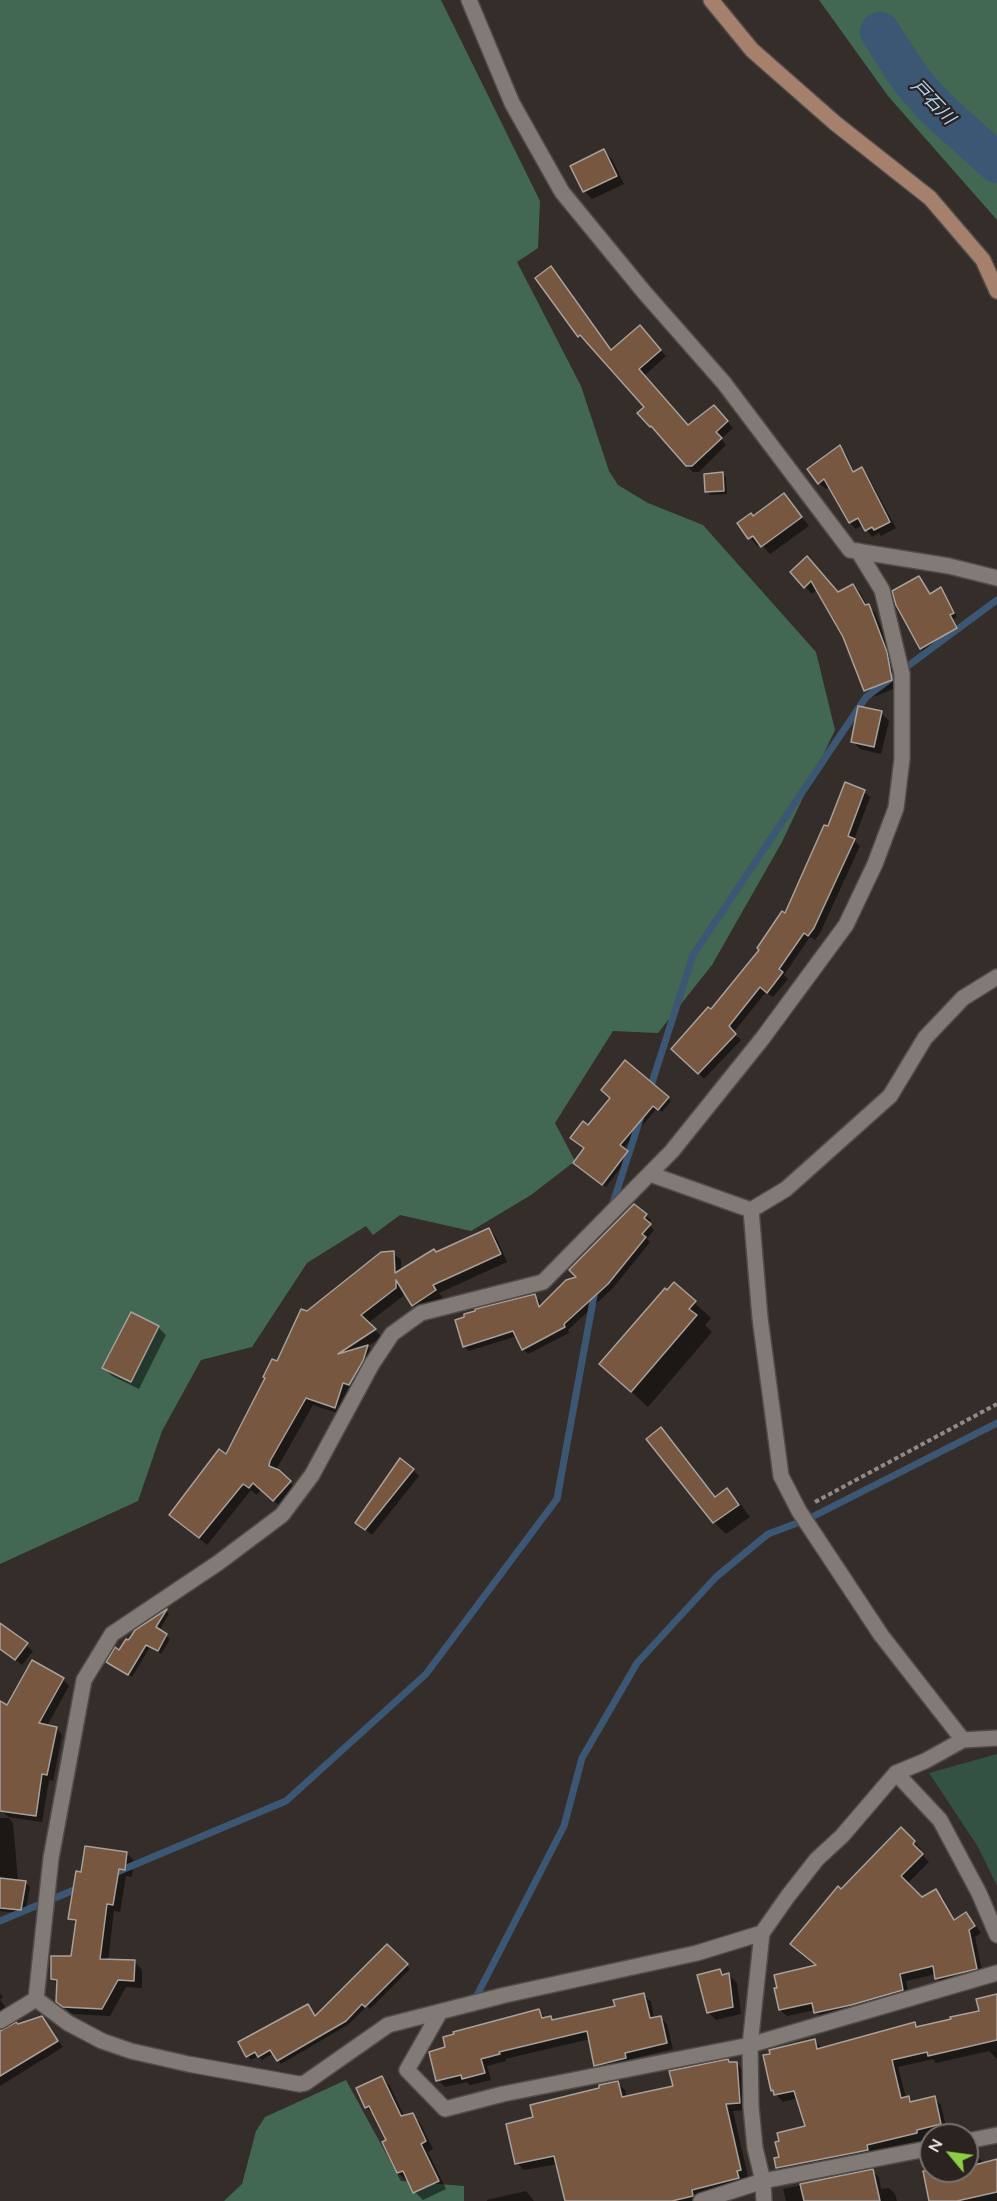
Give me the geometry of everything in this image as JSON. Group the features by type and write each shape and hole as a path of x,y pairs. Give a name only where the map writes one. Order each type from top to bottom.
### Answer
{"street":[{"path":"469,0 512,103 562,192 644,292 724,383 850,550 949,566 997,578"},
{"path":"711,0 752,50 835,123 930,198 983,260 997,291"},
{"path":"36,2000 51,1858 84,1680 112,1634 218,1563 282,1515 312,1475 372,1364 392,1334 421,1313 543,1282 672,1151 762,1039 846,925 875,864 896,808 902,759 902,674 882,590 858,551"},
{"path":"751,1210 786,1189 890,1096 925,1038 963,998 997,977"},
{"path":"650,1174 751,1210"},
{"path":"751,1210 760,1318 781,1476 799,1511 880,1635 963,1740"},
{"path":"764,2201 751,2107 750,2045 762,1933 818,1859 842,1836 896,1773 926,1761 963,1740 997,1738"},
{"path":"896,1773 940,1820 979,1893 997,1935"},
{"path":"36,2000 68,2023 102,2041 131,2051 299,2084 305,2083 387,2025 697,1953 762,1933"},
{"path":"440,2012 407,2070 445,2109 503,2094 750,2045 997,1973"},
{"path":"0,2021 36,2000"},
{"path":"979,2139 997,2135"},
{"path":"701,2201 763,2181 919,2150"}],"path":[{"path":"799,1511 997,1404"}],"green space":[{"path":"0,0 441,0 540,201 538,248 517,262 581,386 609,471 618,485 648,503 703,525 816,652 835,730 782,842 712,965 658,1033 613,1031 555,1123 575,1161 531,1195 471,1231 400,1215 373,1235 366,1226 307,1263 252,1347 201,1360 162,1431 138,1501 0,1564"},
{"path":"819,0 997,0 997,220 888,96"},
{"path":"997,1754 997,1886 978,1847 929,1773"},
{"path":"346,2080 401,2181 464,2186 464,2201 224,2201 242,2184 256,2131 265,2117"}],"building":[{"path":"604,149 617,176 583,192 570,166"},
{"path":"551,266 611,350 640,325 661,350 639,369 688,425 714,405 728,421 716,432 722,438 692,466 686,466 637,413 644,407 580,335 578,337 535,278"},
{"path":"840,445 853,472 862,467 890,522 874,530 872,527 865,531 858,518 849,523 824,479 818,484 807,469"},
{"path":"723,472 724,491 705,492 704,474"},
{"path":"784,493 802,517 761,547 753,536 748,539 737,523 751,513 753,516"},
{"path":"807,556 838,592 853,584 865,605 869,604 887,652 892,680 864,691 843,637 811,581 804,588 790,572"},
{"path":"919,576 930,594 941,587 954,613 950,615 957,628 920,649 896,605 892,591"},
{"path":"858,706 882,711 874,747 851,742"},
{"path":"845,782 865,790 848,836 855,839 814,928 808,936 804,933 779,969 783,972 767,993 760,987 729,1026 736,1034 698,1074 671,1049 708,1007 711,1009 759,950 757,948 782,911 785,913 824,825 828,826"},
{"path":"625,1060 669,1097 658,1110 653,1106 620,1145 628,1151 602,1185 573,1163 584,1148 570,1138 583,1121 588,1125 610,1098 601,1090"},
{"path":"634,1204 647,1214 644,1218 651,1224 642,1234 646,1237 608,1284 564,1324 565,1327 522,1350 513,1331 463,1347 455,1320 475,1309 535,1294 539,1307 566,1280 576,1277 569,1270"},
{"path":"489,1228 501,1254 433,1285 436,1290 412,1306 396,1280 396,1288 361,1315 376,1329 338,1354 368,1345 363,1361 349,1385 343,1383 335,1408 306,1398 270,1461 269,1466 279,1470 291,1481 273,1501 253,1483 249,1488 243,1484 199,1538 169,1515 219,1449 226,1454 265,1378 263,1377 272,1359 277,1361 301,1309 307,1311 381,1252 394,1251 395,1273 434,1249 436,1252"},
{"path":"674,1282 696,1301 689,1309 697,1315 631,1392 599,1364 665,1288 667,1290"},
{"path":"131,1312 159,1326 131,1382 102,1368"},
{"path":"661,1427 715,1497 727,1488 739,1505 713,1523 646,1439"},
{"path":"400,1458 414,1469 365,1530 355,1523"},
{"path":"167,1609 156,1627 167,1634 158,1651 146,1645 128,1675 106,1662 115,1647 119,1650 135,1630"},
{"path":"0,1623 28,1643 15,1660 0,1649"},
{"path":"32,1660 64,1678 39,1723 57,1727 47,1775 42,1774 36,1816 0,1811 0,1701 7,1705"},
{"path":"901,1827 915,1841 913,1844 923,1854 901,1876 922,1897 936,1889 954,1920 966,1912 975,1926 969,1930 977,1969 935,1979 933,1966 900,1974 903,1990 851,2005 814,2013 812,2003 779,2010 774,1988 777,1988 774,1975 816,1965 790,1944 838,1886 841,1889"},
{"path":"85,1846 127,1852 125,1870 119,1869 113,1905 107,1904 100,1959 135,1960 134,1981 118,1980 102,2009 63,2007 56,2002 57,1980 51,1979 51,1956 71,1956 76,1920 68,1919 76,1871 81,1872"},
{"path":"0,1878 26,1881 21,1910 0,1908"},
{"path":"387,1944 408,1964 365,2007 362,2004 346,2021 277,2061 270,2050 258,2057 255,2052 246,2057 238,2042 308,2004 315,2016"},
{"path":"720,1969 722,1975 729,1973 733,2007 707,2013 697,1975"},
{"path":"644,1993 650,2018 661,2016 667,2043 625,2053 626,2058 594,2066 587,2031 499,2052 500,2054 481,2059 485,2073 462,2079 461,2075 436,2081 429,2052 445,2047 443,2037 454,2034 453,2032 539,2009 542,2018 551,2016 552,2020 615,2006 613,2000"},
{"path":"997,1994 997,2040 928,2056 927,2052 892,2060 901,2098 909,2096 910,2102 935,2096 941,2123 919,2123 917,2133 867,2145 868,2150 776,2168 774,2158 779,2157 775,2142 779,2141 777,2133 805,2126 794,2091 774,2095 773,2090 771,2091 763,2055 770,2054 769,2050 815,2039 817,2049 915,2022 916,2027 951,2019 950,2017 979,2011 976,1999"},
{"path":"42,2016 58,2041 0,2076 0,2031 16,2022 18,2024"},
{"path":"728,2059 729,2062 737,2062 740,2103 726,2104 741,2170 737,2171 739,2178 692,2190 693,2196 672,2201 565,2201 554,2156 515,2164 506,2124 533,2117 530,2105 618,2081 622,2097 673,2086 669,2071"},
{"path":"382,2076 401,2116 413,2113 426,2141 421,2144 439,2181 413,2193 403,2171 397,2173 382,2142 386,2140 369,2106 365,2108 356,2088"},
{"path":"997,2159 997,2192 957,2201 929,2201 925,2183 979,2183 979,2164"},
{"path":"873,2169 880,2201 804,2201 800,2184"}],"waterway":[{"name":"戸石川","path":"880,32 911,80 936,108 997,163"},
{"path":"649,1092 693,955 866,697 997,600"},
{"path":"612,1206 642,1113"},
{"path":"110,1875 286,1801 426,1674 557,1499 595,1290"},
{"path":"474,2001 564,1826 582,1758 637,1663 716,1577 768,1534 808,1519 997,1423"},
{"path":"0,1921 81,1887"}]}
